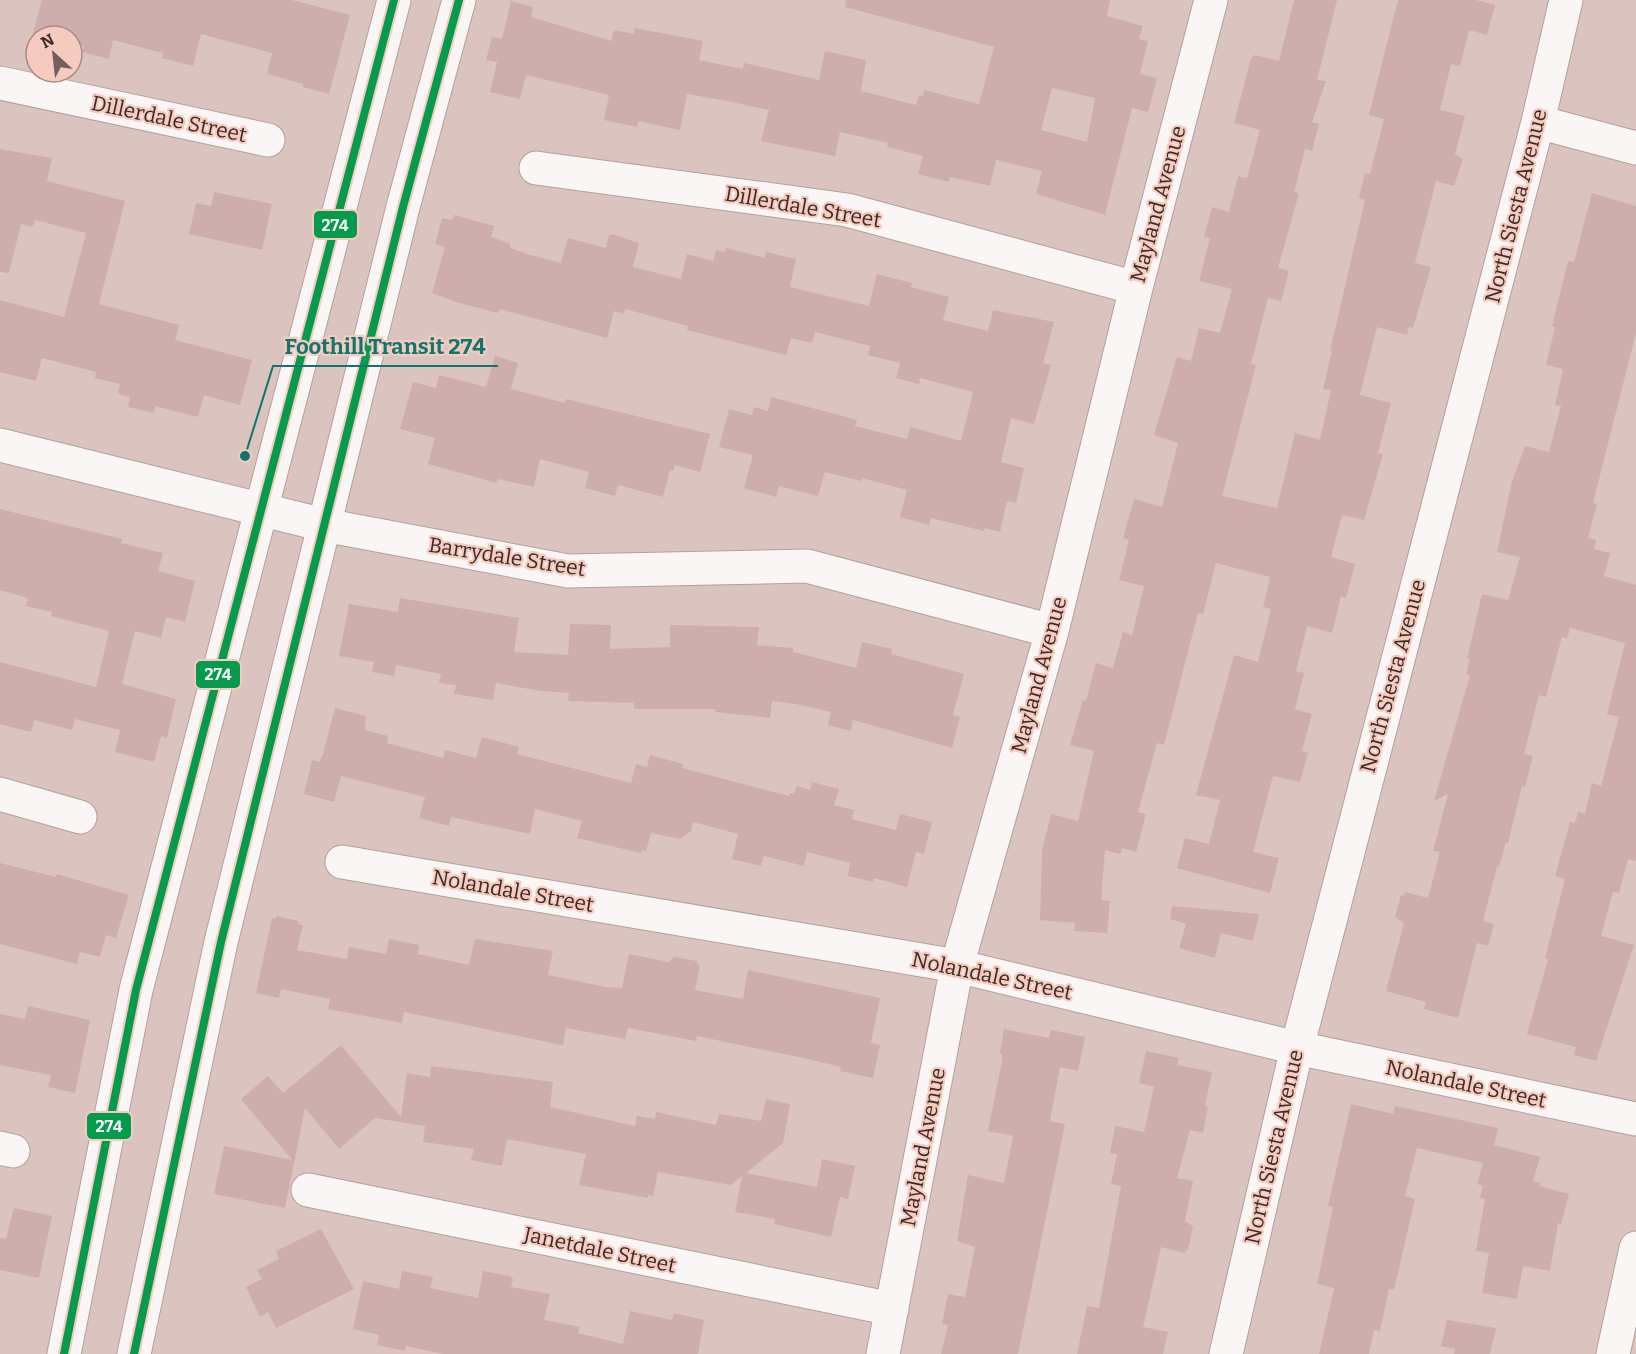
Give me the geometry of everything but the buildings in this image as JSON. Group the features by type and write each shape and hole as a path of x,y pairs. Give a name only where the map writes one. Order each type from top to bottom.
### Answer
{"street":[{"path":"64,1354 136,990 394,0"},
{"path":"134,1354 221,942 403,207 459,0"},
{"name":"Mayland Avenue","path":"883,1354 957,966 1052,631 1136,288 1211,0"},
{"name":"North Siesta Avenue","path":"1226,1354 1296,1048 1538,122 1566,0"},
{"name":"Dillerdale Street","path":"0,82 268,140"},
{"path":"1538,122 1636,148"},
{"name":"Dillerdale Street","path":"536,168 847,210 1136,288"},
{"name":"Barrydale Street","path":"0,445 324,525 568,571 807,566 1052,631"},
{"path":"0,794 80,817"},
{"name":"Nolandale Street","path":"342,862 957,966 1296,1048 1636,1119"},
{"name":"Janetdale Street","path":"308,1190 892,1310"},
{"path":"1613,1354 1636,1248"}],"transit line":[{"name":"274","path":"64,1354 136,990 394,0"},
{"name":"274","path":"134,1354 221,942 403,207 459,0"}],"place":[{"name":"Foothill Transit 274","path":"245,456"}]}
